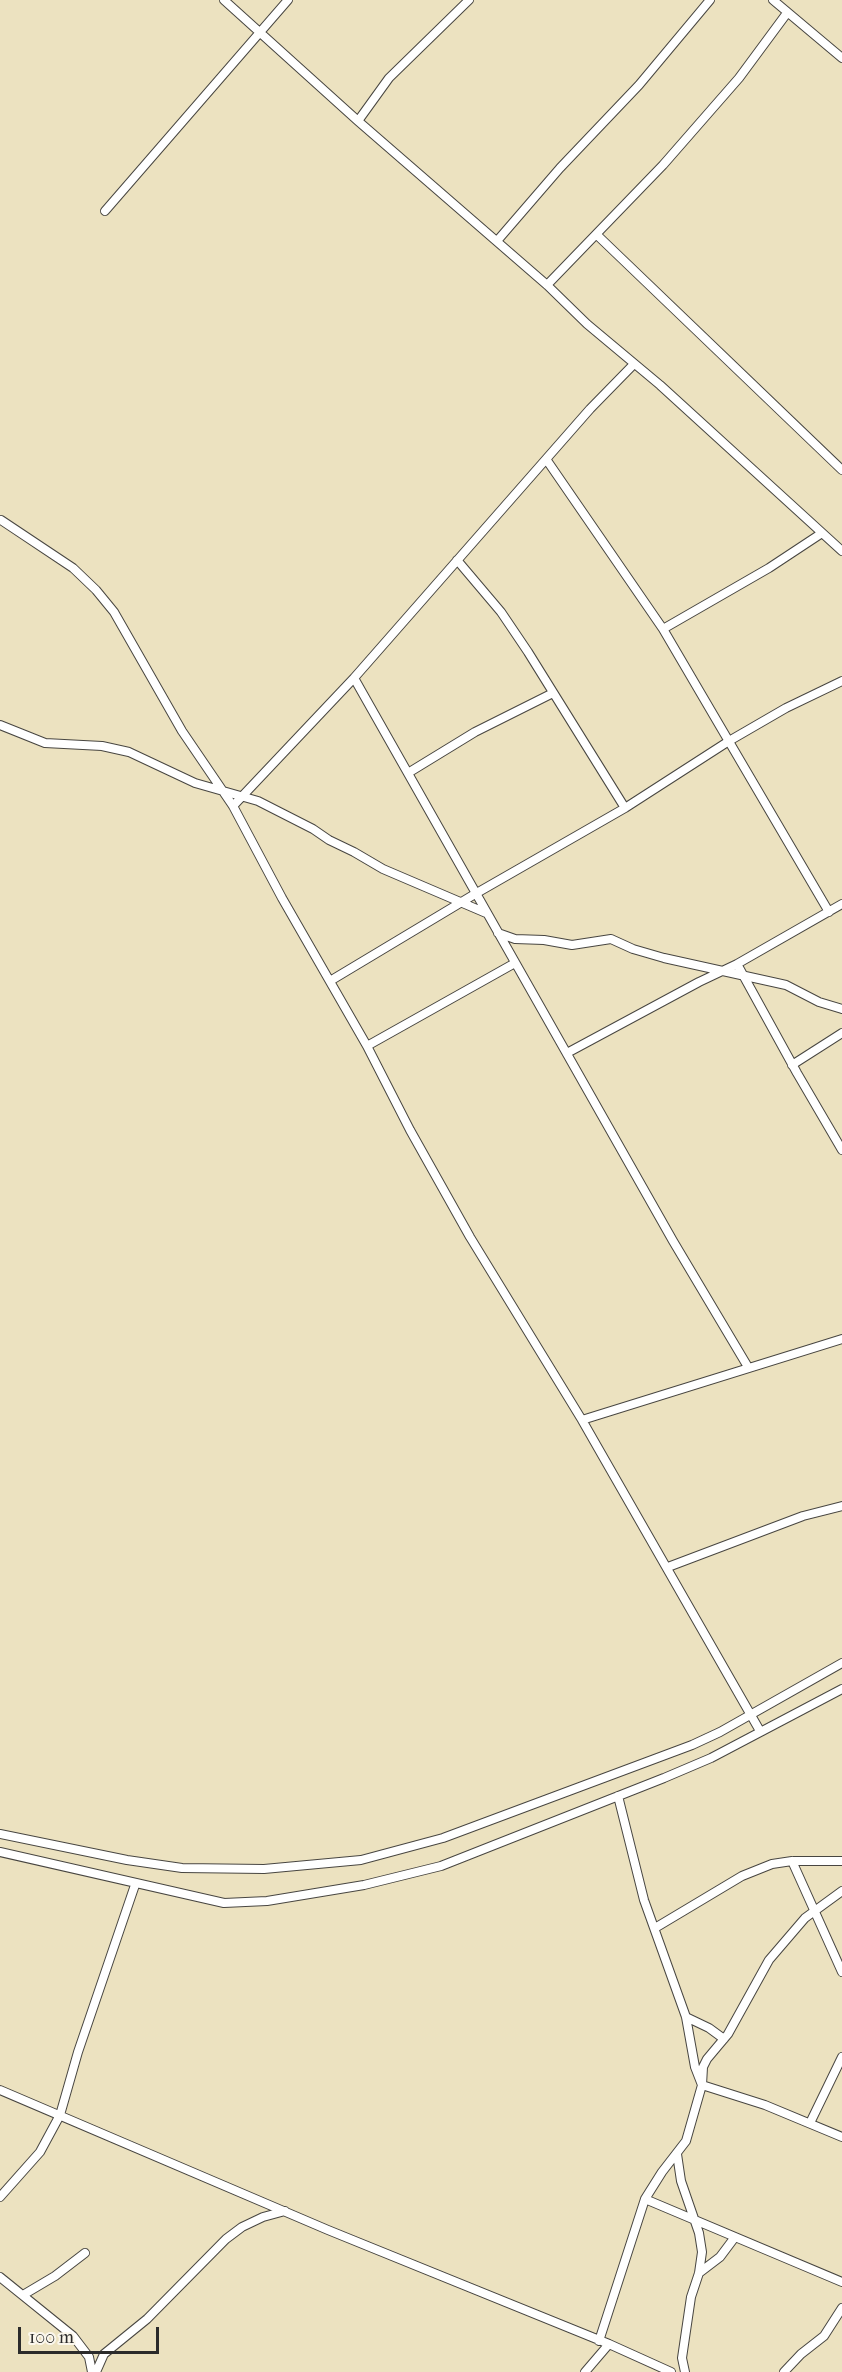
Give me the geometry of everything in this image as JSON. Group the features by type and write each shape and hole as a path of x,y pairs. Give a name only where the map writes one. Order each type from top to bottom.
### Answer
{"street":[{"path":"224,0 358,121 660,385 842,551"},
{"path":"105,211 288,0"},
{"path":"358,121 389,78 469,0"},
{"path":"497,242 560,168 639,85 710,0"},
{"path":"773,0 842,58"},
{"path":"547,285 663,165 739,78 787,13"},
{"path":"597,235 842,470"},
{"path":"233,806 354,678 590,409 634,364"},
{"path":"546,459 663,629 829,912"},
{"path":"1,520 73,568 96,590 114,612 176,721 233,806 470,1237 582,1420 760,1731"},
{"path":"663,629 769,568 822,533"},
{"path":"457,560 501,612 625,808"},
{"path":"354,678 673,1241 748,1367"},
{"path":"330,981 625,808 729,741 786,708 842,681"},
{"path":"408,773 475,732 553,693"},
{"path":"0,725 45,743 102,746 129,752 180,777 268,805 383,869 486,913"},
{"path":"567,1053 737,964 842,904"},
{"path":"498,933 515,939 544,940 572,945 611,939 633,949 664,958 786,986 819,1002 842,1009"},
{"path":"367,1046 515,963"},
{"path":"737,964 792,1065 839,1139 842,1150"},
{"path":"792,1065 842,1034"},
{"path":"582,1420 842,1339"},
{"path":"668,1567 803,1516 842,1506"},
{"path":"0,1834 127,1860 182,1868 264,1869 361,1860 443,1838 692,1745 842,1663"},
{"path":"0,1852 135,1885 224,1903 267,1901 364,1885 441,1866 711,1758 842,1689"},
{"path":"618,1796 644,1900 686,2017 694,2067 702,2085 765,2105 842,2137"},
{"path":"655,1928 742,1876 772,1864 792,1861 842,1861"},
{"path":"792,1861 842,1972"},
{"path":"0,2197 40,2152 60,2115 78,2052 135,1885"},
{"path":"599,2341 645,2199 689,2135 702,2085 703,2067 724,2039 769,1960 805,1918 842,1891"},
{"path":"686,2017 724,2039"},
{"path":"810,2124 842,2057"},
{"path":"0,2090 463,2287 609,2344 671,2372"},
{"path":"677,2154 681,2181 701,2243 699,2273 691,2297 682,2358 685,2372"},
{"path":"645,2199 842,2282"},
{"path":"94,2372 104,2354 147,2319 231,2235 263,2217 285,2211"},
{"path":"699,2273 720,2257 735,2237"},
{"path":"23,2295 55,2276 85,2253"},
{"path":"0,2277 78,2342 89,2357 94,2372"},
{"path":"784,2372 801,2354 825,2336 842,2308"},
{"path":"585,2372 609,2344"}]}
